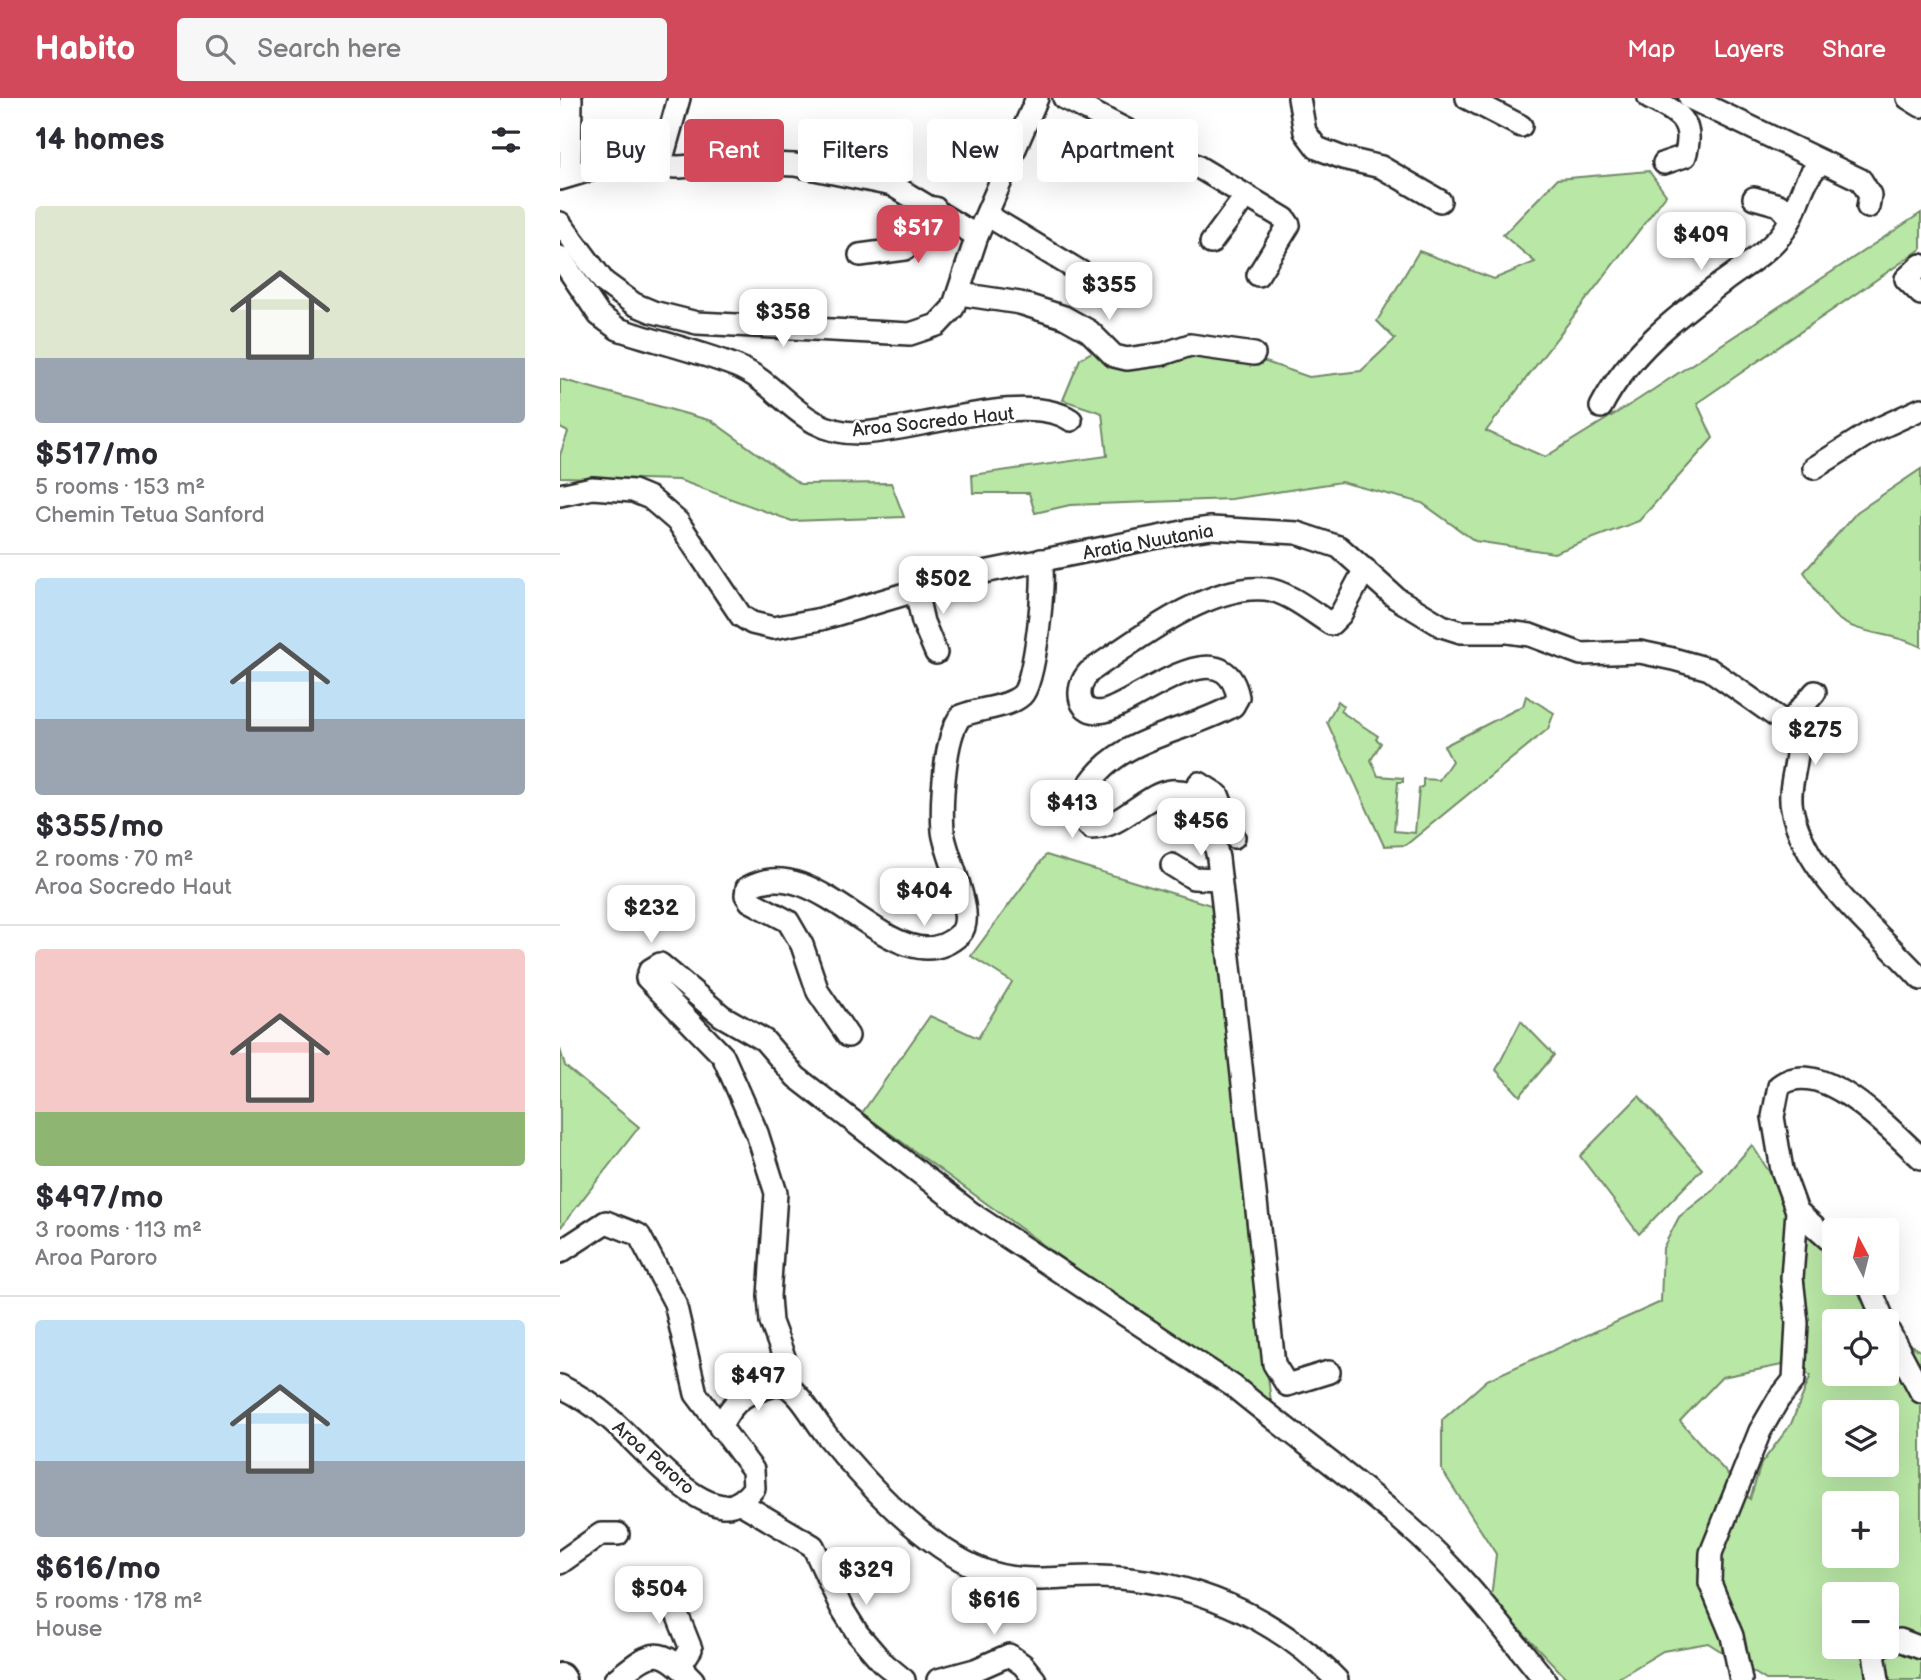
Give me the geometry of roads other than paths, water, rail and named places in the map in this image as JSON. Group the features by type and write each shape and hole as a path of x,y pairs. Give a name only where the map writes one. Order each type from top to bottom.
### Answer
{"street":[{"path":"565,177 571,98"},
{"path":"670,130 679,98"},
{"path":"560,222 613,290 653,312 697,323 910,334 927,331 946,318 960,294 977,236 1037,98"},
{"path":"1064,98 1205,171 1285,219 1289,225 1258,275"},
{"path":"1299,98 1305,132 1317,148 1343,158 1381,167 1440,201"},
{"path":"1467,98 1521,126"},
{"path":"1649,98 1671,109 1688,125 1690,138 1685,156 1664,163"},
{"path":"1690,98 1861,180 1870,195 1868,207"},
{"path":"1908,98 1921,106"},
{"path":"1601,407 1610,390 1654,337 1758,257 1783,233 1811,170 1823,162"},
{"path":"670,166 736,163 795,165 892,185 935,208 977,236"},
{"path":"1211,243 1245,197"},
{"path":"1754,198 1779,205 1790,217"},
{"path":"860,254 905,249 935,208"},
{"path":"987,215 1117,294"},
{"name":"Aroa Socredo Haut","path":"560,257 604,321 618,329 737,367 809,420 837,431 888,430 955,415 998,411 1059,412 1071,419"},
{"path":"1921,265 1906,279 1921,294"},
{"path":"960,294 1020,303 1064,317 1089,331 1114,356 1127,359 1163,354 1190,345 1254,354"},
{"path":"1814,468 1871,432 1921,409"},
{"name":"Aratia Nuutania","path":"560,495 592,488 633,491 650,498 678,522 741,616 762,627 777,628 1041,560 1188,531 1246,529 1297,533 1325,540 1351,554 1396,598 1428,620 1461,632 1519,634 1581,654 1640,652 1709,669 1785,721"},
{"path":"848,1036 818,992 797,933 788,921 750,901 746,895 747,888 757,882 779,880 799,885 849,910 902,945 915,949 929,949 960,933 965,926 963,899 943,832 951,733 961,716 1014,701 1029,685 1043,601 1041,560"},
{"path":"1234,837 1218,795 1212,789 1196,783 1149,799 1105,828 1091,828 1082,821 1078,812 1089,785 1106,767 1143,741 1233,706 1238,697 1236,683 1229,676 1214,670 1195,669 1168,677 1104,712 1089,709 1080,700 1080,681 1088,672 1170,620 1210,599 1240,591 1266,589 1283,595 1331,624 1341,614 1365,569"},
{"path":"916,591 923,622 936,653"},
{"path":"1815,692 1792,719 1785,721 1797,735 1790,798 1807,849 1837,892 1921,979"},
{"path":"1178,790 1192,792 1205,802 1211,818 1274,1364 1287,1385 1329,1372"},
{"path":"1172,865 1193,878 1220,879"},
{"path":"782,1382 785,1369 771,1322 769,1296 776,1193 757,1133 723,1056 648,978 650,970 660,964 722,1016 764,1040 796,1077 974,1215 1233,1386 1269,1418 1304,1440 1408,1525 1460,1579 1545,1680"},
{"path":"1741,1680 1732,1636 1710,1583 1711,1553 1760,1431 1778,1400 1794,1380 1797,1323 1793,1278 1797,1211 1782,1171 1773,1117 1779,1086 1788,1079 1810,1079 1853,1096 1921,1158"},
{"path":"1797,1211 1822,1233"},
{"path":"560,1252 606,1222 639,1235 675,1303 696,1394 753,1470 754,1488 739,1502 813,1546 841,1607 858,1634 904,1680"},
{"path":"1899,1351 1921,1392"},
{"path":"720,1428 731,1405 744,1396 782,1382"},
{"path":"782,1382 791,1388 829,1438 868,1482 943,1550 1009,1580 1101,1577 1195,1592 1233,1606 1272,1626 1309,1651 1337,1680"},
{"name":"Aroa Paroro","path":"560,1386 586,1400 611,1419 685,1487 724,1506 739,1502"},
{"path":"560,1563 601,1534 618,1534"},
{"path":"673,1592 677,1614 691,1649 687,1673"},
{"path":"1899,1640 1921,1648"},
{"path":"615,1680 652,1655 672,1658 687,1673"},
{"path":"938,1680 975,1670 1009,1655 1023,1665 1035,1680"},
{"path":"1875,1659 1878,1680"}]}
